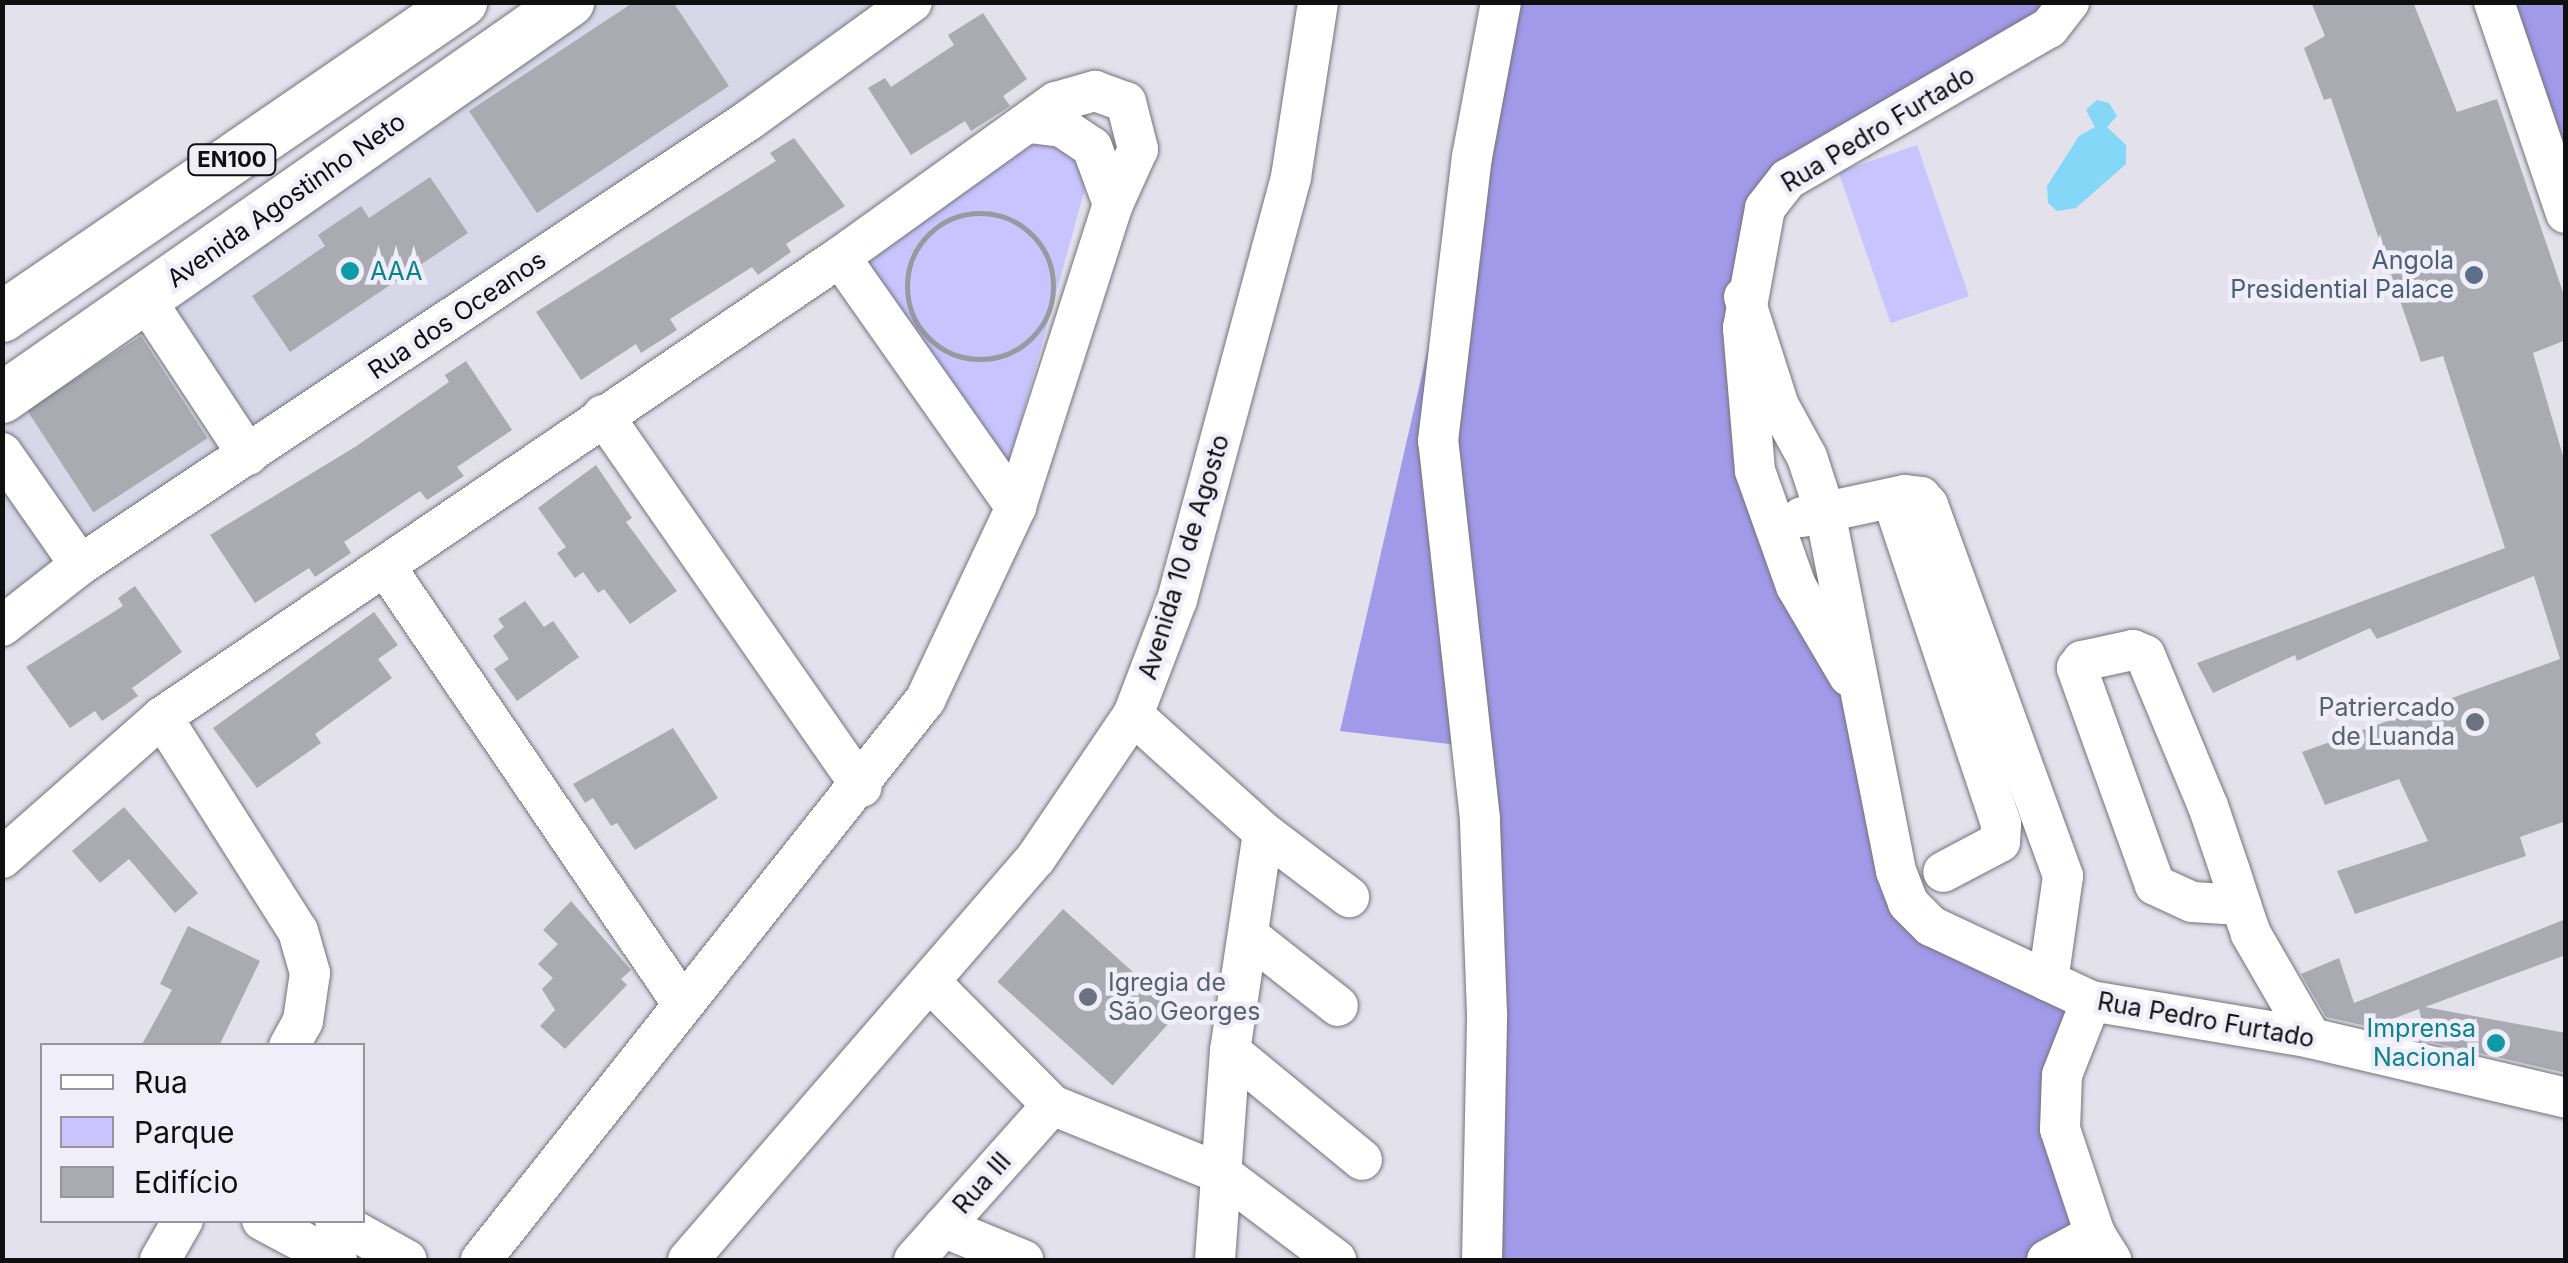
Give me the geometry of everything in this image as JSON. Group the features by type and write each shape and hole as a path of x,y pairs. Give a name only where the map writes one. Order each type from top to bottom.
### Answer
{"main road":[{"name":"EN100","path":"2,317 462,2"},
{"name":"Avenida Agostinho Neto","path":"2,398 569,2"}],"street":[{"name":"Rua dos Oceanos","path":"2,626 80,564 248,455 912,2"},
{"name":"Avenida 10 de Agosto","path":"688,1260 811,1114 932,984 1036,858 1133,715 1176,600 1291,178 1318,2"},
{"path":"1482,1260 1487,1014 1480,819 1438,441 1472,157 1501,2"},
{"name":"Rua Pedro Furtado","path":"1856,686 1813,618 1769,524 1753,456 1744,297 1766,208 1788,179 2049,28 2069,2"},
{"path":"2494,2 2566,212"},
{"path":"2,858 162,717 840,258 1029,123 1078,92 1111,94 1126,102 1138,149 1113,204 1016,507 925,700 862,787 682,1003 481,1260"},
{"path":"1029,123 1062,127 1092,147 1113,204"},
{"path":"840,258 1016,507"},
{"name":"Rua Pedro Furtado","path":"1744,297 1825,512 1856,686 1908,902 1930,926 2092,1001 2312,1038 2566,1098"},
{"path":"145,300 248,455"},
{"path":"603,415 862,787"},
{"path":"1753,456 1794,434"},
{"path":"2,452 80,564"},
{"path":"1769,524 1892,498 1921,496 1928,505 2063,876 2048,981"},
{"path":"1892,498 2001,824 2000,842 1943,872"},
{"path":"385,566 682,1003"},
{"path":"2241,905 2192,902 2155,886 2078,668 2082,661 2133,650 2144,655 2208,806 2241,905 2274,977 2312,1038"},
{"path":"1133,715 1263,832 1349,896"},
{"path":"162,717 298,931 310,973 304,1020 291,1043"},
{"path":"1215,1260 1230,1050 1263,832"},
{"path":"1249,936 1338,1006"},
{"path":"932,984 1052,1105 1222,1174 1336,1260"},
{"path":"2046,1260 2103,1248 2060,1129 2062,1075 2092,1001"},
{"path":"1230,1050 1362,1160"},
{"name":"Rua III","path":"914,1260 1052,1105"},
{"path":"160,1260 181,1223"},
{"path":"268,1223 338,1260"},
{"path":"340,1223 407,1260"},
{"path":"943,1227 1023,1260"}],"path":[{"path":"998,215 1040,243 1051,266 1047,316 1012,352 961,357 920,328 909,305 913,255 948,220 998,215"}],"shaded area":[{"path":"568,3 912,3 3,626 3,398"},
{"path":"1501,3 2069,3 1788,179 1748,407 1908,902 2091,1001 2062,1075 2111,1260 1479,1260 1474,747 1340,731 1472,157"},
{"path":"2494,3 2565,3 2565,213"}],"green space":[{"path":"1050,142 1083,163 1086,185 1008,467 861,263 1022,146"},
{"path":"1917,145 1969,296 1891,323 1839,172"}],"water":[{"path":"2097,100 2109,103 2117,116 2107,127 2126,145 2126,164 2076,208 2057,211 2048,203 2047,186 2079,136 2095,127 2086,110"}],"building":[{"path":"634,2 673,2 729,86 537,213 469,111"},
{"path":"2311,2 2413,2 2457,112 2497,99 2566,301 2566,340 2533,353 2566,466 2566,821 2520,837 2526,856 2355,914 2337,871 2428,841 2399,779 2325,805 2302,752 2560,659 2534,576 2377,639 2370,628 2297,661 2295,655 2213,693 2197,663 2505,548 2443,356 2421,362 2331,98 2324,100 2304,48 2325,36"},
{"path":"983,13 1027,79 1003,96 1010,106 1004,110 971,131 965,121 911,155 868,88 885,78 891,87 954,45 948,35"},
{"path":"794,138 845,206 786,244 791,252 758,275 752,267 670,319 677,330 641,353 636,344 581,380 536,312 776,161 770,153"},
{"name":"AAA","path":"430,177 468,233 290,352 252,296 325,246 318,235 361,206 369,218"},
{"path":"141,336 207,438 93,512 27,410"},
{"path":"466,361 512,430 457,467 464,476 427,500 420,491 344,542 351,553 315,577 309,568 255,603 210,535 355,447 449,382 445,375"},
{"path":"596,465 632,518 626,522 677,591 630,624 604,589 598,593 583,572 575,578 557,553 566,547 538,508"},
{"path":"135,586 182,652 132,688 138,696 102,721 95,711 70,728 26,667 123,606 118,598"},
{"path":"525,601 544,627 553,621 579,657 517,701 494,669 509,659 493,636 504,627 498,619"},
{"path":"374,612 398,645 378,659 392,678 315,734 321,743 257,788 213,728"},
{"path":"673,728 718,798 635,850 617,823 611,826 593,798 585,803 573,784"},
{"path":"124,807 198,893 175,913 129,859 100,883 72,851"},
{"path":"571,901 631,970 621,979 627,985 565,1049 540,1026 555,1010 542,989 553,978 538,964 558,944 543,930"},
{"name":"Igregia de São Georges","path":"1063,909 1178,1013 1113,1086 997,982"},
{"path":"2566,919 2566,955 2425,1007 2566,1033 2566,1073 2427,1041 2419,1009 2371,1027 2326,1017 2301,974 2339,958 2354,1003"},
{"path":"188,926 260,961 220,1043 143,1043 172,990 160,984"}],"place":[{"name":"AAA","path":"350,271"},
{"name":"Angola Presidential Palace","path":"2474,275"},
{"name":"Patriercado de Luanda","path":"2475,722"},
{"name":"Igregia de São Georges","path":"1088,997"},
{"name":"Imprensa Nacional","path":"2496,1043"}]}
